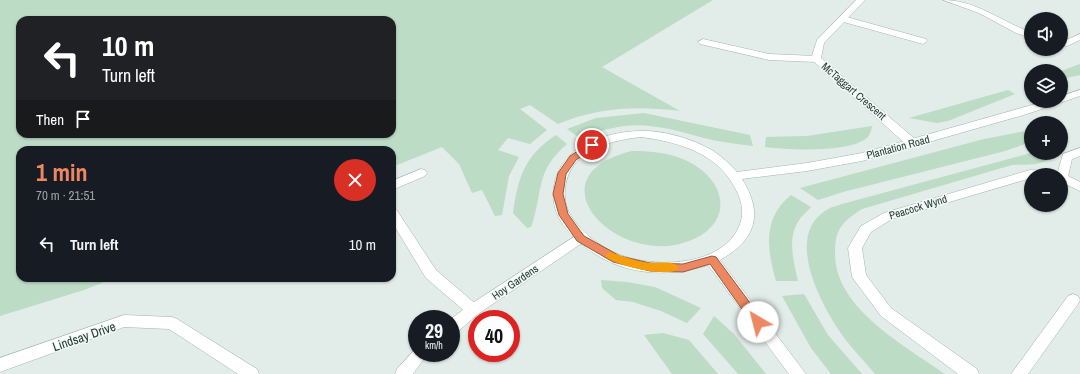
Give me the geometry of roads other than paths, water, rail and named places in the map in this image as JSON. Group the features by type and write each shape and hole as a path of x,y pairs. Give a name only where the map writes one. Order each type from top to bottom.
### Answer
{"street":[{"name":"McTaggart Crescent","path":"861,0 820,42 816,58 912,144"},
{"path":"947,0 982,11 1024,33"},
{"path":"843,19 923,41"},
{"path":"1068,43 1080,37"},
{"path":"703,42 769,57 816,58"},
{"path":"1068,97 1080,93"},
{"name":"Plantation Road","path":"736,176 807,167 854,159 912,144 1036,108"},
{"path":"641,134 668,137 702,149 720,160 736,176 749,204 748,221 737,241 712,260 683,268 650,267 617,260 580,238 563,215 558,194 562,173 573,158 592,145 619,136 641,134"},
{"path":"1062,168 1068,157 1080,152"},
{"path":"396,184 421,173"},
{"name":"Peacock Wynd","path":"971,374 886,312 859,277 855,248 866,229 888,216 1024,176"},
{"name":"Peacock Wynd","path":"1068,182 1080,187"},
{"path":"396,218 431,274 473,310"},
{"name":"Hoy Gardens","path":"473,310 580,238"},
{"path":"712,260 798,374"},
{"path":"1019,374 1073,300"},
{"name":"Hoy Gardens","path":"460,321 468,314"},
{"name":"Lindsay Drive","path":"0,365 124,321 172,323 251,374"},
{"path":"404,374 413,362"}]}
